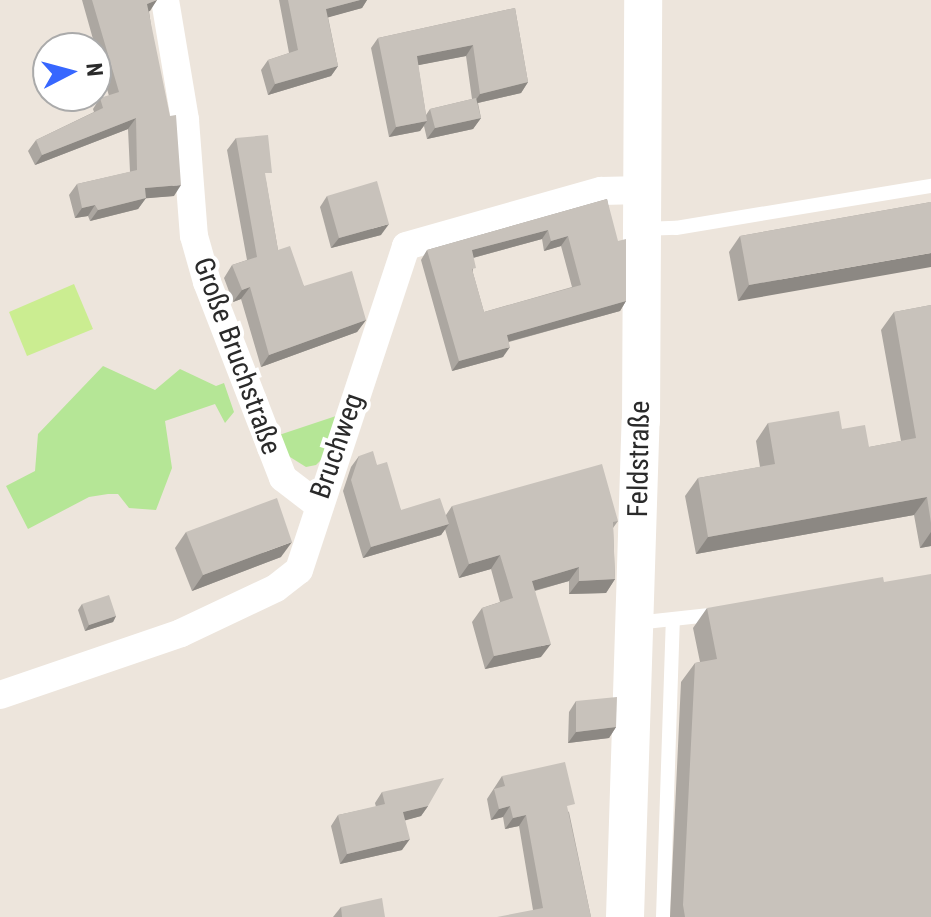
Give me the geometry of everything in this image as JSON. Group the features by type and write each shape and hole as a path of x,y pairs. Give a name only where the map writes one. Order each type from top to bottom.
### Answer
{"street":[{"name":"Große Bruchstraße","path":"165,0 182,101 199,257 283,478 317,504"},
{"name":"Feldstraße","path":"625,917 654,622 642,229 643,0"},
{"name":"Bruchweg","path":"0,695 181,633 276,588 299,570 317,504 406,246 418,240 601,191 642,190"}],"lane":[{"path":"642,229 676,228 931,186"},
{"path":"663,917 654,622 735,611"}],"green space":[{"path":"74,284 93,329 27,356 9,312"},
{"path":"103,366 155,390 180,369 216,386 224,383 234,412 225,423 215,404 165,421 172,468 156,510 129,508 118,494 108,494 89,497 28,529 6,486 35,471 38,434"},
{"path":"336,416 326,455 316,465 306,467 282,452 276,436"}],"building":[{"path":"92,0 157,0 147,4 170,116 176,115 181,185 145,188 146,198 98,210 95,205 82,208 77,184 137,170 136,118 42,155 36,140 95,112 112,112 112,94 119,92 112,68 112,32 101,32"},
{"path":"288,0 360,0 326,9 338,66 275,84 268,60 298,50"},
{"path":"515,8 528,82 480,94 473,45 417,56 427,121 396,127 378,38"},
{"path":"476,98 481,118 435,128 430,109"},
{"path":"268,135 272,173 265,173 278,250 290,246 304,286 352,271 366,320 269,355 250,287 242,290 232,265 257,257 236,138"},
{"path":"377,181 389,224 339,238 327,196"},
{"path":"607,199 618,241 626,239 626,301 507,335 510,347 459,361 427,250","holes":["548,230 551,241 568,236 581,285 484,312 472,269 476,268 472,250"]},
{"path":"931,202 931,253 749,285 740,236"},
{"path":"931,305 931,523 927,497 708,537 698,478 775,464 768,423 839,411 842,429 865,425 869,447 916,438 894,312"},
{"path":"373,451 377,465 387,462 401,510 440,498 449,524 371,547 351,480 359,456"},
{"path":"602,464 618,521 613,522 615,579 579,581 579,567 532,581 551,644 494,656 482,608 513,598 500,555 469,564 452,506"},
{"path":"277,498 292,542 203,575 186,532"},
{"path":"931,574 931,917 685,917 683,905 695,663 717,659 707,608 883,577 884,582"},
{"path":"109,595 116,616 89,625 82,604"},
{"path":"617,697 616,727 576,732 576,701"},
{"path":"565,762 575,804 567,806 591,917 497,917 543,908 526,815 513,818 510,806 499,809 494,789 505,786 502,776"},
{"path":"444,778 428,806 403,812 410,839 347,854 338,815 385,804 382,792"},
{"path":"382,898 385,917 342,917 341,907"}]}
